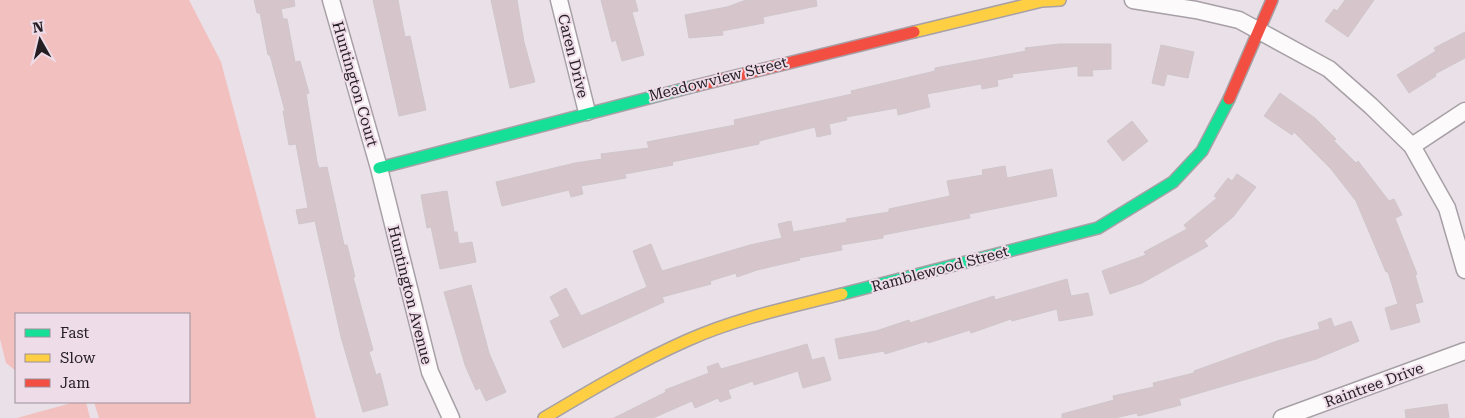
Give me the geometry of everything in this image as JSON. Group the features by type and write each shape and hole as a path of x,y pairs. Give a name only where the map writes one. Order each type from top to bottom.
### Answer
{"street":[{"name":"Huntington Court","path":"331,0 378,168"},
{"name":"Caren Drive","path":"559,0 587,112"},
{"name":"Meadowview Street","path":"378,168 587,112 1042,1 1060,0"},
{"path":"1133,0 1196,10 1239,20 1329,69 1412,146 1447,208 1465,270"},
{"name":"Ramblewood Street","path":"544,418 619,373 690,339 750,318 1098,228 1173,182 1202,151 1222,116 1272,0"},
{"path":"1412,146 1465,111"},
{"name":"Huntington Avenue","path":"378,168 430,372 451,418"},
{"name":"Raintree Drive","path":"1282,418 1465,351"}],"shaded area":[{"path":"0,0 189,0 221,62 316,418 99,418 94,403 190,403 190,313 15,313 15,370 6,363 0,339"},
{"path":"71,403 86,403 90,418 17,418"}],"building":[{"path":"254,0 294,0 295,6 281,9 283,19 287,19 295,62 300,61 309,93 306,94 317,162 319,168 327,167 344,245 347,245 355,277 353,277 373,350 369,352 376,375 380,373 388,405 363,412 341,337 315,221 299,224 296,210 308,208 296,144 289,145 283,111 285,111 270,55 268,55 260,13 257,13"},
{"path":"373,0 398,0 405,37 410,36 426,110 399,116"},
{"path":"491,0 517,0 524,42 535,82 510,88"},
{"path":"601,0 635,0 638,11 632,12 644,55 622,61 616,40 612,42"},
{"path":"746,0 816,0 817,6 763,17 764,23 722,31 723,35 689,38 685,15 727,7"},
{"path":"1345,0 1374,0 1348,37 1325,21 1334,9 1337,11"},
{"path":"1465,32 1465,58 1435,74 1436,76 1409,93 1397,75 1436,51 1434,48"},
{"path":"1059,44 1111,44 1111,69 1092,70 1093,76 1078,76 1078,66 1012,74 1013,77 997,80 998,86 982,89 981,84 927,94 930,107 898,115 897,108 846,117 847,120 829,124 831,134 817,137 815,127 759,141 759,144 672,162 673,165 625,174 626,178 581,186 583,194 571,197 569,190 502,206 496,182 575,163 602,159 601,154 649,148 647,142 735,125 734,120 852,94 851,91 935,71 935,68 1026,51 1025,48"},
{"path":"1161,45 1194,52 1188,78 1167,74 1164,86 1152,83"},
{"path":"1280,93 1315,118 1356,163 1358,161 1389,201 1394,199 1402,215 1395,218 1417,274 1415,275 1423,302 1415,304 1420,322 1391,330 1385,308 1398,304 1388,272 1386,272 1356,201 1331,169 1294,132 1292,135 1264,116"},
{"path":"1132,121 1148,141 1123,161 1107,141"},
{"path":"1005,166 1007,178 1052,169 1057,196 969,214 970,218 883,235 883,238 841,245 842,250 799,258 800,260 757,270 737,277 736,273 710,281 711,284 662,297 664,302 563,348 550,321 560,316 550,297 566,288 581,316 647,287 633,251 651,244 662,271 750,245 782,238 778,224 791,221 793,232 847,222 846,219 889,212 889,209 950,196 947,181 983,175 982,170"},
{"path":"1237,174 1256,187 1233,217 1204,241 1208,246 1142,283 1110,294 1102,271 1146,255 1144,252 1187,229 1184,225 1217,198 1214,196 1228,178 1232,181"},
{"path":"447,191 454,232 457,232 459,244 472,242 476,262 440,269 431,227 427,228 421,195"},
{"path":"1067,279 1071,296 1088,293 1093,315 1059,321 1057,309 1012,321 1011,319 971,333 970,330 885,354 884,351 839,359 835,339 876,331 909,320 910,323 994,296 995,300"},
{"path":"471,285 489,353 506,392 486,401 480,388 476,390 465,365 444,292"},
{"path":"1331,318 1334,327 1351,321 1359,341 1316,359 1179,399 1181,405 1138,416 1137,413 1115,418 1062,418 1062,414 1114,400 1113,396 1154,387 1153,383 1194,373 1194,371 1277,341 1320,329 1318,323"},
{"path":"807,344 812,360 824,357 831,380 803,388 798,371 754,385 753,381 728,390 731,398 720,402 718,398 695,408 692,401 653,418 614,418 666,392 665,390 709,373 707,367 718,363 721,369"},
{"path":"1447,404 1449,418 1406,418 1405,410"}],"traffic: fast":[{"path":"379,168 695,86"},
{"path":"842,294 1098,228 1173,182 1202,151 1229,99"}],"traffic: slow":[{"path":"914,32 1042,1 1060,0"},
{"path":"544,418 633,367 707,332 764,314 842,294"}],"traffic: jam":[{"path":"1229,99 1272,0"},
{"path":"695,86 914,32"}]}
